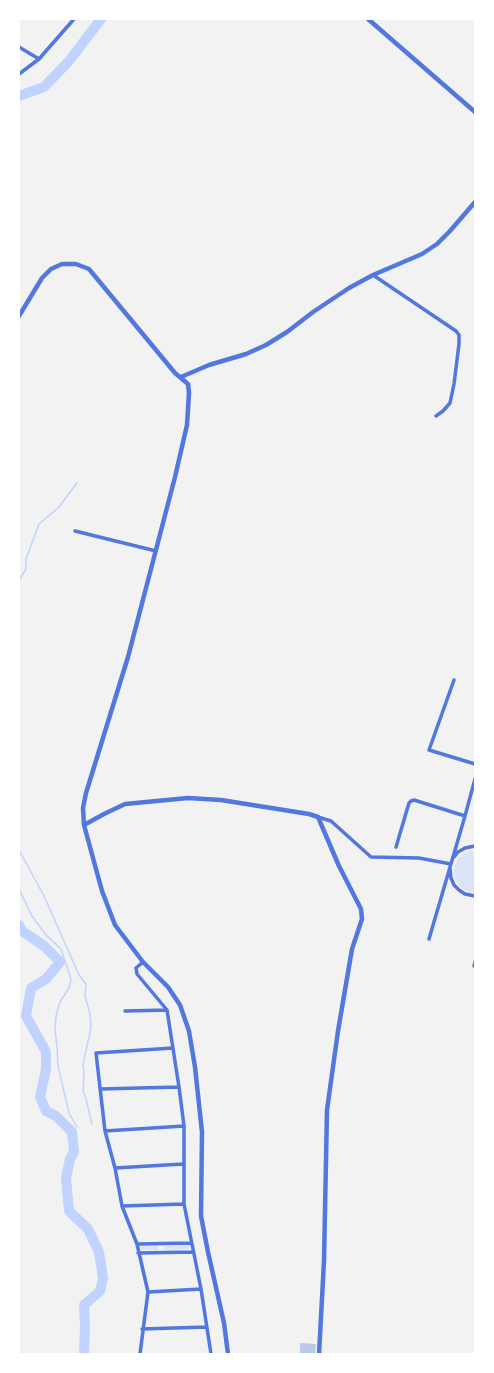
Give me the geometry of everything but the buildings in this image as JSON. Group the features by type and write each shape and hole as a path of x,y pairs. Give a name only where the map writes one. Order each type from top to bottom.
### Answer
{"street":[{"path":"19,74 39,59 74,19"},
{"path":"368,19 475,112"},
{"path":"19,47 39,59"},
{"path":"181,378 209,365 246,354 266,345 349,288 373,275 422,254 437,244 475,202"},
{"path":"19,316 42,278 51,269 62,264 76,264 89,269 175,373 188,384 189,393 187,424 128,657 86,793 84,825 102,891 115,925 143,962 168,987 180,1005 189,1031 195,1067 202,1132 201,1216 224,1323 228,1354"},
{"path":"373,275 456,331 459,335 455,376 450,403 436,416"},
{"path":"75,531 156,551"},
{"path":"454,680 429,750 475,764"},
{"path":"428,939 475,778"},
{"path":"84,825 125,804 188,798 221,800 309,814 331,821 370,857 419,858 451,864"},
{"path":"396,846 409,803 411,801 414,800 465,816"},
{"path":"318,817 339,866 361,909 362,919 352,949 338,1030 327,1110 324,1261 319,1354"},
{"path":"475,846 464,848 458,852 451,864 451,878 454,885 465,894 475,896"},
{"path":"143,962 136,968 137,974 167,1010 184,1126 184,1204 201,1289 211,1354"},
{"path":"125,1011 167,1010"},
{"path":"140,1354 142,1329 148,1292 137,1244 122,1206 115,1168 105,1131 96,1053 173,1048"},
{"path":"100,1089 179,1087"},
{"path":"105,1131 184,1126"},
{"path":"115,1168 183,1164"},
{"path":"122,1206 184,1204"},
{"path":"137,1244 191,1243"},
{"path":"162,1244 162,1252"},
{"path":"138,1253 193,1252"},
{"path":"148,1292 201,1289"},
{"path":"142,1329 207,1327"}],"shaded area":[{"path":"475,851 475,893 463,889 458,884 454,872 458,859 463,854"},
{"path":"189,1245 189,1249 164,1250 164,1246"},
{"path":"141,1246 158,1246 158,1250 141,1250"}],"waterway":[{"path":"19,96 44,87 69,61 101,19"},
{"path":"19,580 26,569 26,559 39,524 59,507 77,483"},
{"path":"19,850 44,896 79,975 86,984 85,996 90,1014 91,1028 83,1064 83,1091 92,1124"},
{"path":"19,889 32,916 46,935 61,949 71,979 69,988 60,1002 56,1016 55,1029 58,1066 69,1113 77,1127"},
{"path":"19,925 22,931 44,946 60,962 46,979 31,988 26,1016 46,1052 46,1069 40,1097 46,1111 56,1116 72,1132 74,1152 70,1159 66,1178 69,1211 88,1229 99,1252 103,1278 100,1291 84,1305 84,1354"}]}
